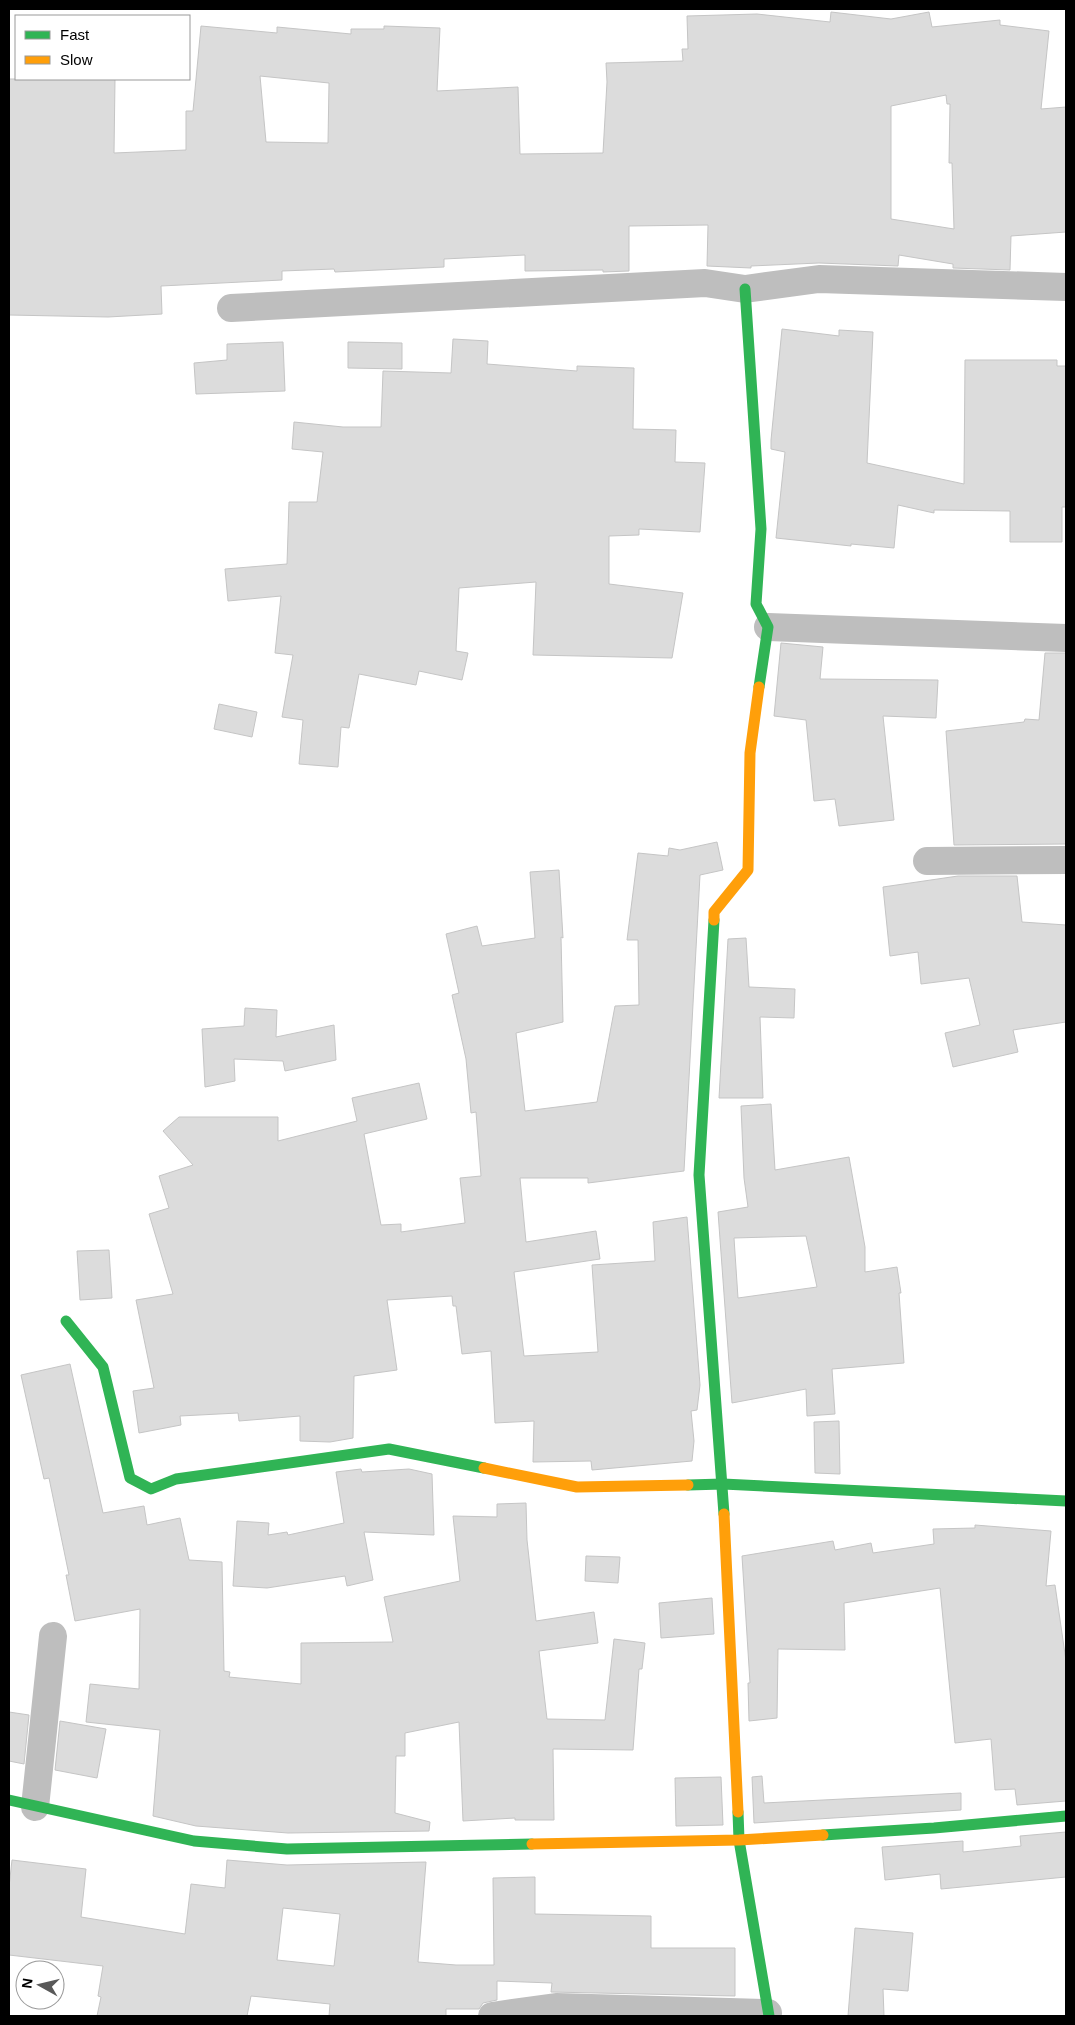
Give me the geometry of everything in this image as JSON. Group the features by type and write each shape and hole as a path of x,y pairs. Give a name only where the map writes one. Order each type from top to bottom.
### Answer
{"street":[{"path":"231,308 705,283 745,288 819,279 1066,287"},
{"path":"492,2016 556,2007 769,2014 739,1840 723,1484 699,1175 714,912 748,870 750,754 768,627 756,604 761,529 745,288"},
{"path":"768,627 1066,638"},
{"path":"927,860 1066,860"},
{"path":"66,1321 103,1367 130,1478 152,1489 176,1479 389,1448 577,1487 723,1484 1066,1501"},
{"path":"36,1807 53,1636"},
{"path":"9,1800 194,1841 286,1848 739,1840 934,1828 1066,1816"}],"building":[{"path":"831,12 891,19 929,12 932,27 1000,20 1000,25 1049,31 1041,109 1066,107 1066,232 1011,236 1010,270 953,268 953,264 899,255 898,266 819,263 751,266 751,268 707,266 708,225 629,226 629,271 525,271 525,255 444,259 444,267 335,272 334,269 282,271 282,280 161,286 162,314 108,317 9,315 9,79 115,80 114,153 186,150 186,111 193,111 201,26 277,33 277,27 351,34 351,29 384,29 384,26 440,28 437,91 518,87 520,154 603,153 607,82 606,63 683,61 682,49 688,49 687,16 757,14 830,22","holes":["260,76 329,83 328,143 266,142","946,95 947,104 950,104 949,163 952,163 954,229 891,219 891,106"]},
{"path":"782,329 839,336 839,330 873,332 867,463 964,484 965,360 1057,360 1057,366 1066,366 1066,507 1062,507 1062,542 1010,542 1010,511 934,510 934,513 898,505 894,548 851,544 851,546 776,538 785,452 771,449 771,440"},
{"path":"453,339 488,341 487,364 577,371 577,366 634,368 633,429 676,430 675,462 705,463 700,532 639,529 639,535 609,536 609,584 683,593 672,658 533,655 536,582 459,588 456,651 468,653 462,680 419,671 416,685 359,674 349,728 341,727 338,767 299,764 303,720 282,717 293,655 275,653 281,596 228,601 225,569 287,564 289,502 317,502 323,452 292,449 294,422 343,427 381,427 383,371 451,373"},
{"path":"283,342 285,391 196,394 194,363 227,360 227,344"},
{"path":"348,342 402,343 402,369 348,368"},
{"path":"781,643 823,647 820,679 938,680 936,718 883,716 894,820 839,826 835,799 814,801 806,720 774,716"},
{"path":"1045,653 1066,653 1066,844 954,845 946,731 1024,722 1025,719 1039,720"},
{"path":"219,704 257,712 252,737 214,729"},
{"path":"717,842 723,870 700,875 684,1171 588,1183 588,1178 520,1178 526,1242 596,1231 600,1259 514,1272 524,1356 598,1352 592,1265 655,1261 653,1222 687,1217 700,1385 697,1410 691,1411 694,1441 692,1461 592,1470 591,1461 533,1462 534,1421 495,1423 491,1351 462,1354 456,1306 453,1306 452,1296 387,1300 397,1370 354,1376 353,1438 330,1442 300,1441 300,1416 239,1421 238,1413 180,1416 181,1425 139,1433 133,1391 154,1388 136,1300 173,1294 149,1214 169,1208 159,1176 193,1165 163,1131 179,1117 278,1117 278,1141 357,1121 352,1098 419,1083 427,1119 364,1134 381,1225 401,1224 401,1232 465,1223 460,1178 481,1176 476,1112 471,1113 466,1059 452,995 459,993 446,934 477,926 482,946 535,938 530,872 559,870 563,938 561,937 563,1022 516,1033 525,1111 597,1102 615,1006 639,1005 638,940 627,940 638,853 668,856 669,848 680,850"},
{"path":"958,876 1017,876 1022,922 1066,925 1066,1022 1013,1030 1018,1052 953,1067 945,1033 980,1025 969,978 921,984 918,952 890,956 883,887"},
{"path":"746,938 749,987 795,989 794,1018 760,1017 763,1098 719,1098 728,939"},
{"path":"245,1008 277,1010 276,1037 334,1025 336,1060 285,1071 283,1061 234,1059 235,1081 205,1087 202,1029 244,1026"},
{"path":"771,1104 775,1170 849,1157 865,1247 865,1272 897,1267 901,1293 899,1293 904,1363 832,1369 835,1414 807,1416 806,1389 732,1403 718,1212 748,1207 744,1178 741,1106","holes":["806,1236 817,1287 738,1298 734,1238"]},
{"path":"109,1250 112,1298 80,1300 77,1251"},
{"path":"70,1364 103,1513 144,1506 147,1525 180,1518 189,1560 222,1562 224,1671 230,1672 229,1677 301,1684 301,1643 393,1642 384,1597 460,1581 453,1516 497,1517 497,1504 526,1503 527,1540 536,1621 594,1612 598,1643 539,1651 547,1719 605,1720 614,1639 645,1643 642,1669 639,1669 633,1750 553,1749 554,1820 515,1820 515,1818 463,1821 459,1722 405,1733 405,1756 396,1756 395,1813 430,1822 429,1831 288,1833 196,1826 153,1816 160,1730 86,1722 90,1684 139,1689 140,1609 75,1621 66,1575 69,1575 49,1478 44,1479 21,1375"},
{"path":"839,1421 840,1474 815,1473 814,1422"},
{"path":"361,1469 362,1472 409,1469 432,1474 434,1535 364,1532 373,1580 347,1586 345,1576 267,1588 233,1586 237,1521 269,1523 268,1535 287,1532 288,1535 344,1523 336,1472"},
{"path":"975,1525 1051,1531 1046,1586 1055,1585 1066,1661 1066,1801 1017,1805 1015,1789 995,1790 991,1739 955,1743 940,1588 844,1603 845,1650 778,1649 777,1718 749,1721 748,1683 750,1683 742,1556 833,1541 835,1550 871,1543 873,1553 934,1544 933,1529 975,1528"},
{"path":"586,1556 620,1557 618,1583 585,1581"},
{"path":"712,1598 714,1634 661,1638 659,1603"},
{"path":"9,1712 29,1715 24,1764 9,1761"},
{"path":"60,1721 106,1729 97,1778 55,1770"},
{"path":"762,1776 764,1803 961,1793 961,1810 754,1823 752,1777"},
{"path":"721,1777 723,1825 676,1826 675,1778"},
{"path":"1066,1832 1066,1877 941,1889 940,1874 885,1880 882,1847 963,1841 963,1852 1021,1846 1020,1836"},
{"path":"12,1860 86,1869 81,1917 185,1934 191,1884 225,1888 227,1860 287,1865 426,1862 418,1962 494,1965 493,1878 535,1877 535,1914 651,1916 651,1948 735,1948 735,1996 551,1992 552,1983 497,1981 497,2000 483,2003 479,2009 446,2009 446,2016 329,2016 330,2004 251,1996 247,2016 97,2016 101,1997 98,1996 103,1966 65,1962 65,1960 9,1955 9,1887","holes":["283,1908 340,1914 334,1966 277,1960"]},
{"path":"855,1928 913,1933 908,1991 883,1989 884,2016 848,2016"}],"traffic: fast":[{"path":"745,289 761,529 756,604 768,627 759,687"},
{"path":"714,920 699,1175 724,1514"},
{"path":"66,1321 103,1367 130,1478 151,1489 176,1479 389,1449 484,1468"},
{"path":"688,1485 723,1484 1066,1501"},
{"path":"9,1800 194,1841 287,1849 532,1844"},
{"path":"738,1812 739,1840 769,2016"},
{"path":"823,1835 934,1828 1066,1816"}],"traffic: slow":[{"path":"714,920 714,912 748,870 750,753 759,687"},
{"path":"484,1468 577,1487 688,1485"},
{"path":"724,1514 738,1812"},
{"path":"532,1844 739,1840 823,1835"}]}
